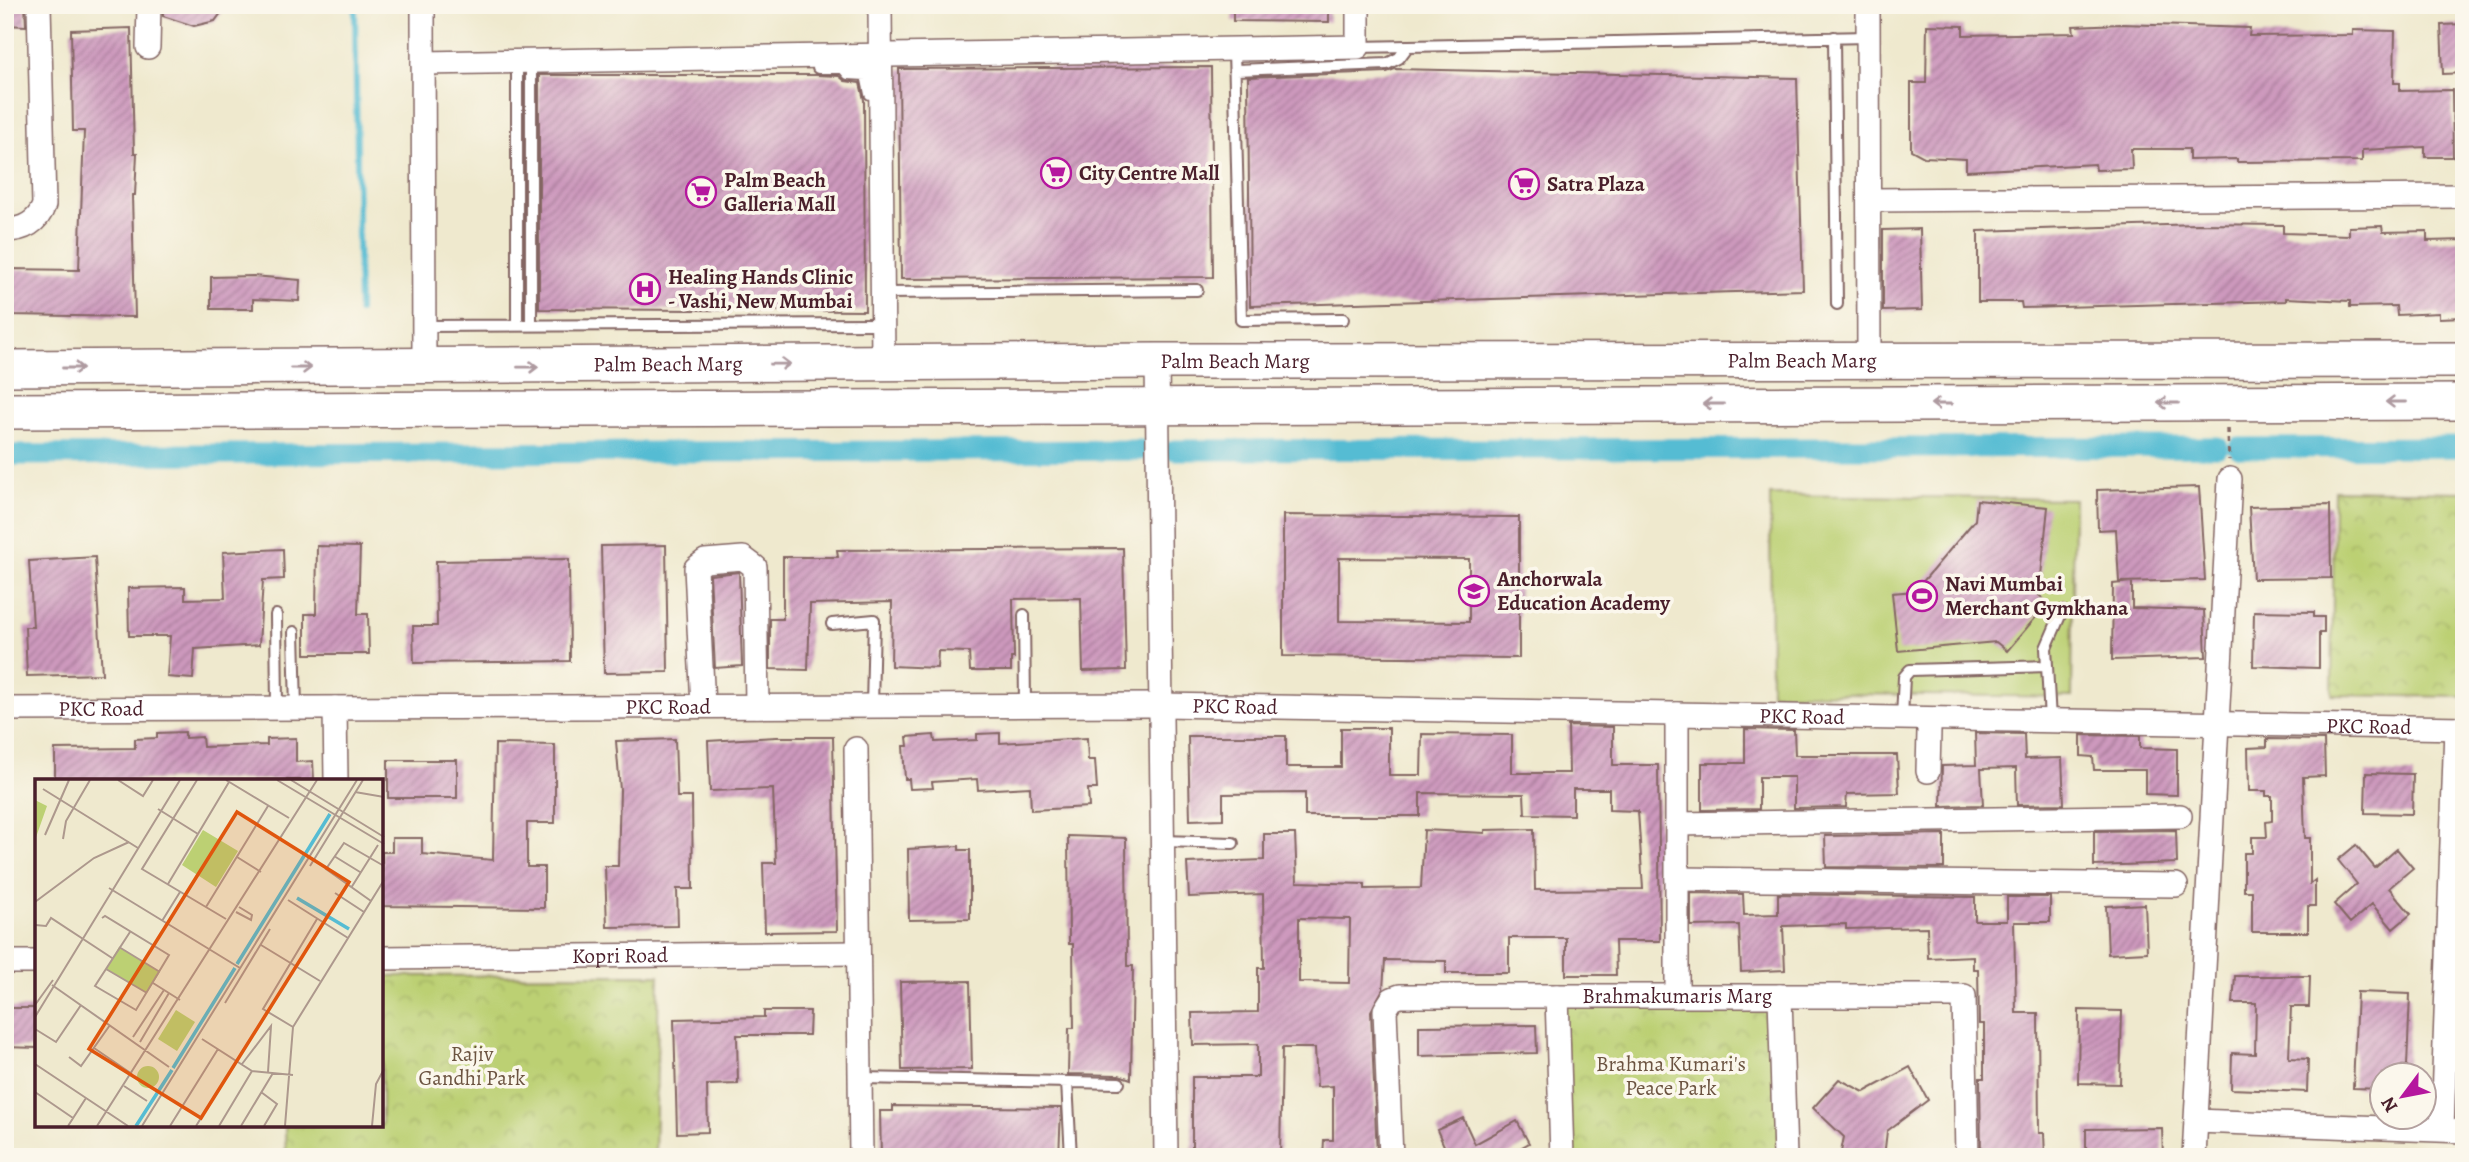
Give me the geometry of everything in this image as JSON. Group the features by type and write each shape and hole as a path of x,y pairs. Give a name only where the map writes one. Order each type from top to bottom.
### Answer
{"main road":[{"name":"Palm Beach Marg","path":"5,368 424,368 1157,361 2464,359"},
{"name":"Palm Beach Marg","path":"5,411 2464,402"}],"street":[{"path":"5,230 29,225 40,216 44,205 39,5"},
{"path":"148,47 149,5"},
{"path":"423,5 424,368"},
{"path":"880,5 882,293 878,324 883,363"},
{"path":"423,63 1235,60 1358,47 1357,5"},
{"path":"1868,5 1869,362"},
{"path":"1868,200 2464,196"},
{"path":"1157,361 1166,1157"},
{"path":"2194,1157 2230,479"},
{"path":"703,706 696,568 705,561 743,558 755,567 757,706"},
{"name":"PKC Road","path":"5,709 1161,705 2460,728"},
{"path":"335,708 336,779"},
{"path":"1677,714 1677,996"},
{"path":"2196,1121 2453,1130 2460,728"},
{"path":"1928,771 1929,731"},
{"path":"856,749 861,1157"},
{"path":"1677,824 2180,816"},
{"path":"1677,879 2176,885"},
{"name":"Kopri Road","path":"383,958 858,953"},
{"path":"5,962 35,962"},
{"name":"Brahmakumaris Marg","path":"1391,1157 1385,1010 1392,999 1400,996 1964,996 1967,1157"},
{"path":"1558,996 1562,1157"},
{"path":"1780,996 1785,1157"}],"lane":[{"path":"1834,37 1837,304"},
{"path":"1358,47 1868,37"},
{"path":"1343,320 1241,320 1235,60 1387,64 1399,58 1408,46"},
{"path":"524,62 534,85 531,324"},
{"path":"517,324 524,62"},
{"path":"818,68 880,63"},
{"path":"424,326 878,324 870,80 865,74 848,74 843,68"},
{"path":"882,293 1197,290"},
{"path":"2050,720 2046,648 2062,611"},
{"path":"276,615 286,708"},
{"path":"1024,615 1025,704"},
{"path":"832,624 874,620 872,706"},
{"path":"286,708 294,632"},
{"path":"1902,717 1904,677 1910,670 2047,666"},
{"path":"1162,841 1233,843"},
{"path":"860,1078 1119,1083"},
{"path":"1067,1082 1072,1157"}],"path":[{"path":"2227,403 2230,479"}],"green space":[{"path":"2334,490 2464,492 2464,697 2332,695"},
{"name":"Navi Mumbai Merchant Gymkhana","path":"1770,495 2074,499 2072,697 1771,693"},
{"name":"Rajiv Gandhi Park","path":"659,975 655,1157 286,1157 285,1127 383,1127 383,976"},
{"name":"Brahma Kumari's Peace Park","path":"1557,996 1780,996 1785,1157 1562,1157"}],"building":[{"path":"5,5 25,5 26,26 5,25"},
{"path":"163,5 227,5 215,21 194,26 163,16"},
{"path":"1233,5 1329,5 1329,22 1233,21"},
{"path":"2121,24 2250,28 2249,36 2353,35 2353,30 2395,31 2394,83 2400,83 2400,91 2452,90 2453,157 2425,157 2425,147 2362,150 2362,161 2237,162 2237,159 2189,160 2189,149 2131,149 2132,169 2096,170 2095,164 1966,171 1966,159 1924,157 1911,150 1911,83 1926,83 1927,25 1963,26 1963,35 2074,33 2073,26"},
{"path":"2464,24 2464,73 2443,74 2441,25"},
{"path":"131,28 134,153 137,153 135,195 132,195 135,317 11,315 9,269 79,270 84,131 73,131 71,30"},
{"name":"City Centre Mall","path":"1211,67 1213,277 901,279 899,69"},
{"name":"Satra Plaza","path":"1395,69 1797,78 1803,290 1250,306 1248,77 1387,72"},
{"name":"Palm Beach Galleria Mall","path":"539,75 815,75 839,76 845,81 860,83 864,100 865,311 539,309"},
{"path":"2198,224 2283,225 2283,233 2349,235 2349,227 2382,226 2383,232 2427,231 2427,241 2464,240 2464,317 2439,318 2439,313 2397,315 2396,306 2350,307 2350,301 2286,298 2286,301 2022,308 2021,302 1978,302 1978,231"},
{"path":"1920,229 1922,310 1883,311 1883,230"},
{"path":"253,276 300,280 299,301 253,299 253,309 211,309 211,277"},
{"path":"2199,487 2205,580 2119,582 2116,529 2098,530 2097,490"},
{"path":"1977,500 2048,507 2039,595 2048,603 2007,651 1996,642 1898,651 1892,593 1915,591 1975,520"},
{"path":"2330,505 2331,578 2253,579 2249,507"},
{"path":"1283,515 1519,517 1519,658 1283,656","holes":["1339,558 1469,559 1469,622 1339,621"]},
{"path":"666,545 668,672 604,673 601,546"},
{"path":"317,546 360,547 358,614 368,614 369,654 305,654 305,614 316,614"},
{"path":"1123,548 1126,670 1083,671 1081,598 1013,599 1014,658 1011,658 1011,671 970,671 969,652 938,651 937,668 891,666 892,602 810,604 808,670 770,669 770,619 783,619 783,557 838,557 837,550"},
{"path":"283,549 284,579 263,580 259,645 195,649 193,679 167,677 170,636 129,636 128,588 185,587 185,599 225,598 223,552"},
{"path":"95,557 102,674 27,676 25,627 33,627 29,561"},
{"path":"569,559 570,661 414,663 413,626 437,626 436,561"},
{"path":"739,572 742,666 715,668 710,575"},
{"path":"2132,582 2132,608 2204,610 2206,657 2112,660 2113,584"},
{"path":"2254,611 2314,612 2314,617 2324,617 2324,633 2319,633 2319,668 2253,666"},
{"path":"1568,726 1613,727 1613,765 1658,765 1660,941 1615,941 1616,975 1566,975 1566,938 1509,938 1509,973 1446,973 1446,961 1385,960 1383,989 1371,1011 1377,1157 1323,1157 1324,1140 1333,1140 1333,1086 1317,1087 1315,1048 1282,1048 1280,1157 1192,1157 1192,1077 1258,1077 1258,1044 1193,1045 1192,1013 1258,1012 1258,968 1264,968 1263,894 1189,897 1187,863 1264,860 1264,834 1295,834 1297,882 1365,884 1365,889 1421,888 1424,830 1485,833 1485,830 1534,829 1535,890 1643,889 1638,811 1609,810 1609,789 1573,789 1573,815 1525,814 1524,794 1420,793 1420,816 1305,816 1305,793 1223,794 1223,819 1190,820 1188,736 1286,736 1286,767 1341,767 1341,728 1389,728 1389,775 1421,775 1422,734 1512,735 1512,773 1569,773","holes":["1299,918 1350,919 1349,983 1299,982"]},
{"path":"1745,729 1794,730 1795,755 1897,755 1899,793 1847,794 1846,807 1794,808 1794,777 1759,777 1759,809 1702,810 1702,763 1745,763"},
{"path":"185,732 185,738 202,737 203,747 267,745 267,739 296,738 296,762 313,761 314,779 55,779 55,749 135,748 135,739 157,738 157,733"},
{"path":"1000,733 1000,743 1087,738 1088,760 1095,760 1097,789 1088,789 1089,807 1031,810 1030,787 978,790 977,779 932,782 933,788 910,789 909,779 905,779 903,746 908,746 907,737 934,735 935,742 977,740 977,734"},
{"path":"1975,733 2024,734 2025,759 2062,758 2064,804 2017,805 2016,768 1981,769 1983,805 1941,806 1942,766 1976,765"},
{"path":"2081,735 2140,736 2140,748 2177,749 2177,795 2145,794 2145,770 2094,770 2093,757 2081,756"},
{"path":"833,737 837,931 765,932 763,863 776,863 773,789 710,791 708,741"},
{"path":"675,739 677,797 692,797 693,889 677,889 678,926 607,927 605,866 618,866 620,790 616,741"},
{"path":"2267,739 2324,740 2325,776 2303,777 2305,838 2310,838 2310,884 2315,880 2315,906 2308,906 2308,932 2252,932 2252,891 2244,891 2244,853 2252,853 2252,837 2267,837 2266,822 2272,821 2272,796 2266,796 2266,791 2249,791 2248,748 2267,747"},
{"path":"495,744 555,745 555,823 527,823 527,867 544,867 544,908 383,906 383,852 392,852 392,838 422,838 422,854 493,860"},
{"path":"388,760 457,760 457,798 388,798"},
{"path":"2366,773 2413,774 2412,814 2365,813"},
{"path":"2176,830 2177,863 2094,866 2094,831"},
{"path":"1944,834 1944,868 1826,867 1825,836"},
{"path":"1068,836 1126,838 1127,966 1133,966 1131,1079 1119,1075 1068,1074 1069,1028 1074,1028 1073,944 1069,944"},
{"path":"2356,845 2375,868 2397,849 2413,868 2389,888 2411,914 2393,929 2372,904 2350,923 2334,904 2357,884 2338,860"},
{"path":"959,846 959,850 970,850 970,919 909,920 908,849"},
{"path":"1691,893 1743,894 1744,915 1778,914 1778,894 1975,897 1975,921 2007,921 2007,897 2050,897 2050,922 2014,922 2016,1013 2038,1013 2039,1133 2044,1133 2045,1157 1981,1157 1980,1078 1984,1078 1984,1024 1979,1024 1978,969 1973,969 1973,956 1928,958 1927,927 1846,929 1846,924 1783,926 1785,970 1741,972 1739,925 1691,926"},
{"path":"2145,904 2147,952 2108,954 2106,906"},
{"path":"2235,976 2310,976 2309,1007 2291,1007 2289,1058 2308,1059 2307,1092 2231,1089 2232,1053 2255,1054 2256,1003 2233,1003"},
{"path":"970,981 972,1069 902,1070 900,982"},
{"path":"2357,992 2410,994 2407,1060 2368,1060 2368,1089 2353,1088"},
{"path":"5,1008 35,1008 35,1048 5,1047"},
{"path":"2079,1010 2122,1011 2120,1084 2078,1083"},
{"path":"764,1011 810,1011 809,1035 737,1035 738,1084 707,1085 708,1132 677,1133 674,1019 764,1017"},
{"path":"1536,1025 1537,1053 1419,1056 1419,1026"},
{"path":"1910,1067 1928,1100 1887,1131 1884,1157 1840,1157 1844,1137 1813,1108 1839,1079 1864,1092"},
{"path":"893,1106 1061,1108 1059,1157 881,1157 880,1111 893,1111"},
{"path":"1463,1118 1475,1144 1517,1121 1529,1143 1504,1157 1449,1157 1437,1130"},
{"path":"2162,1128 2163,1157 2086,1157 2086,1129"}],"waterway":[{"path":"355,5 359,311"},
{"path":"1175,450 2218,447"},
{"path":"2239,448 2464,447"},
{"path":"5,455 1141,450"}],"place":[{"name":"City Centre Mall","path":"1056,173"},
{"name":"Satra Plaza","path":"1524,184"},
{"name":"Palm Beach Galleria Mall","path":"701,192"},
{"name":"Healing Hands Clinic - Vashi, New Mumbai","path":"645,289"},
{"name":"Anchorwala Education Academy","path":"1474,591"},
{"name":"Navi Mumbai Merchant Gymkhana","path":"1922,596"}]}
